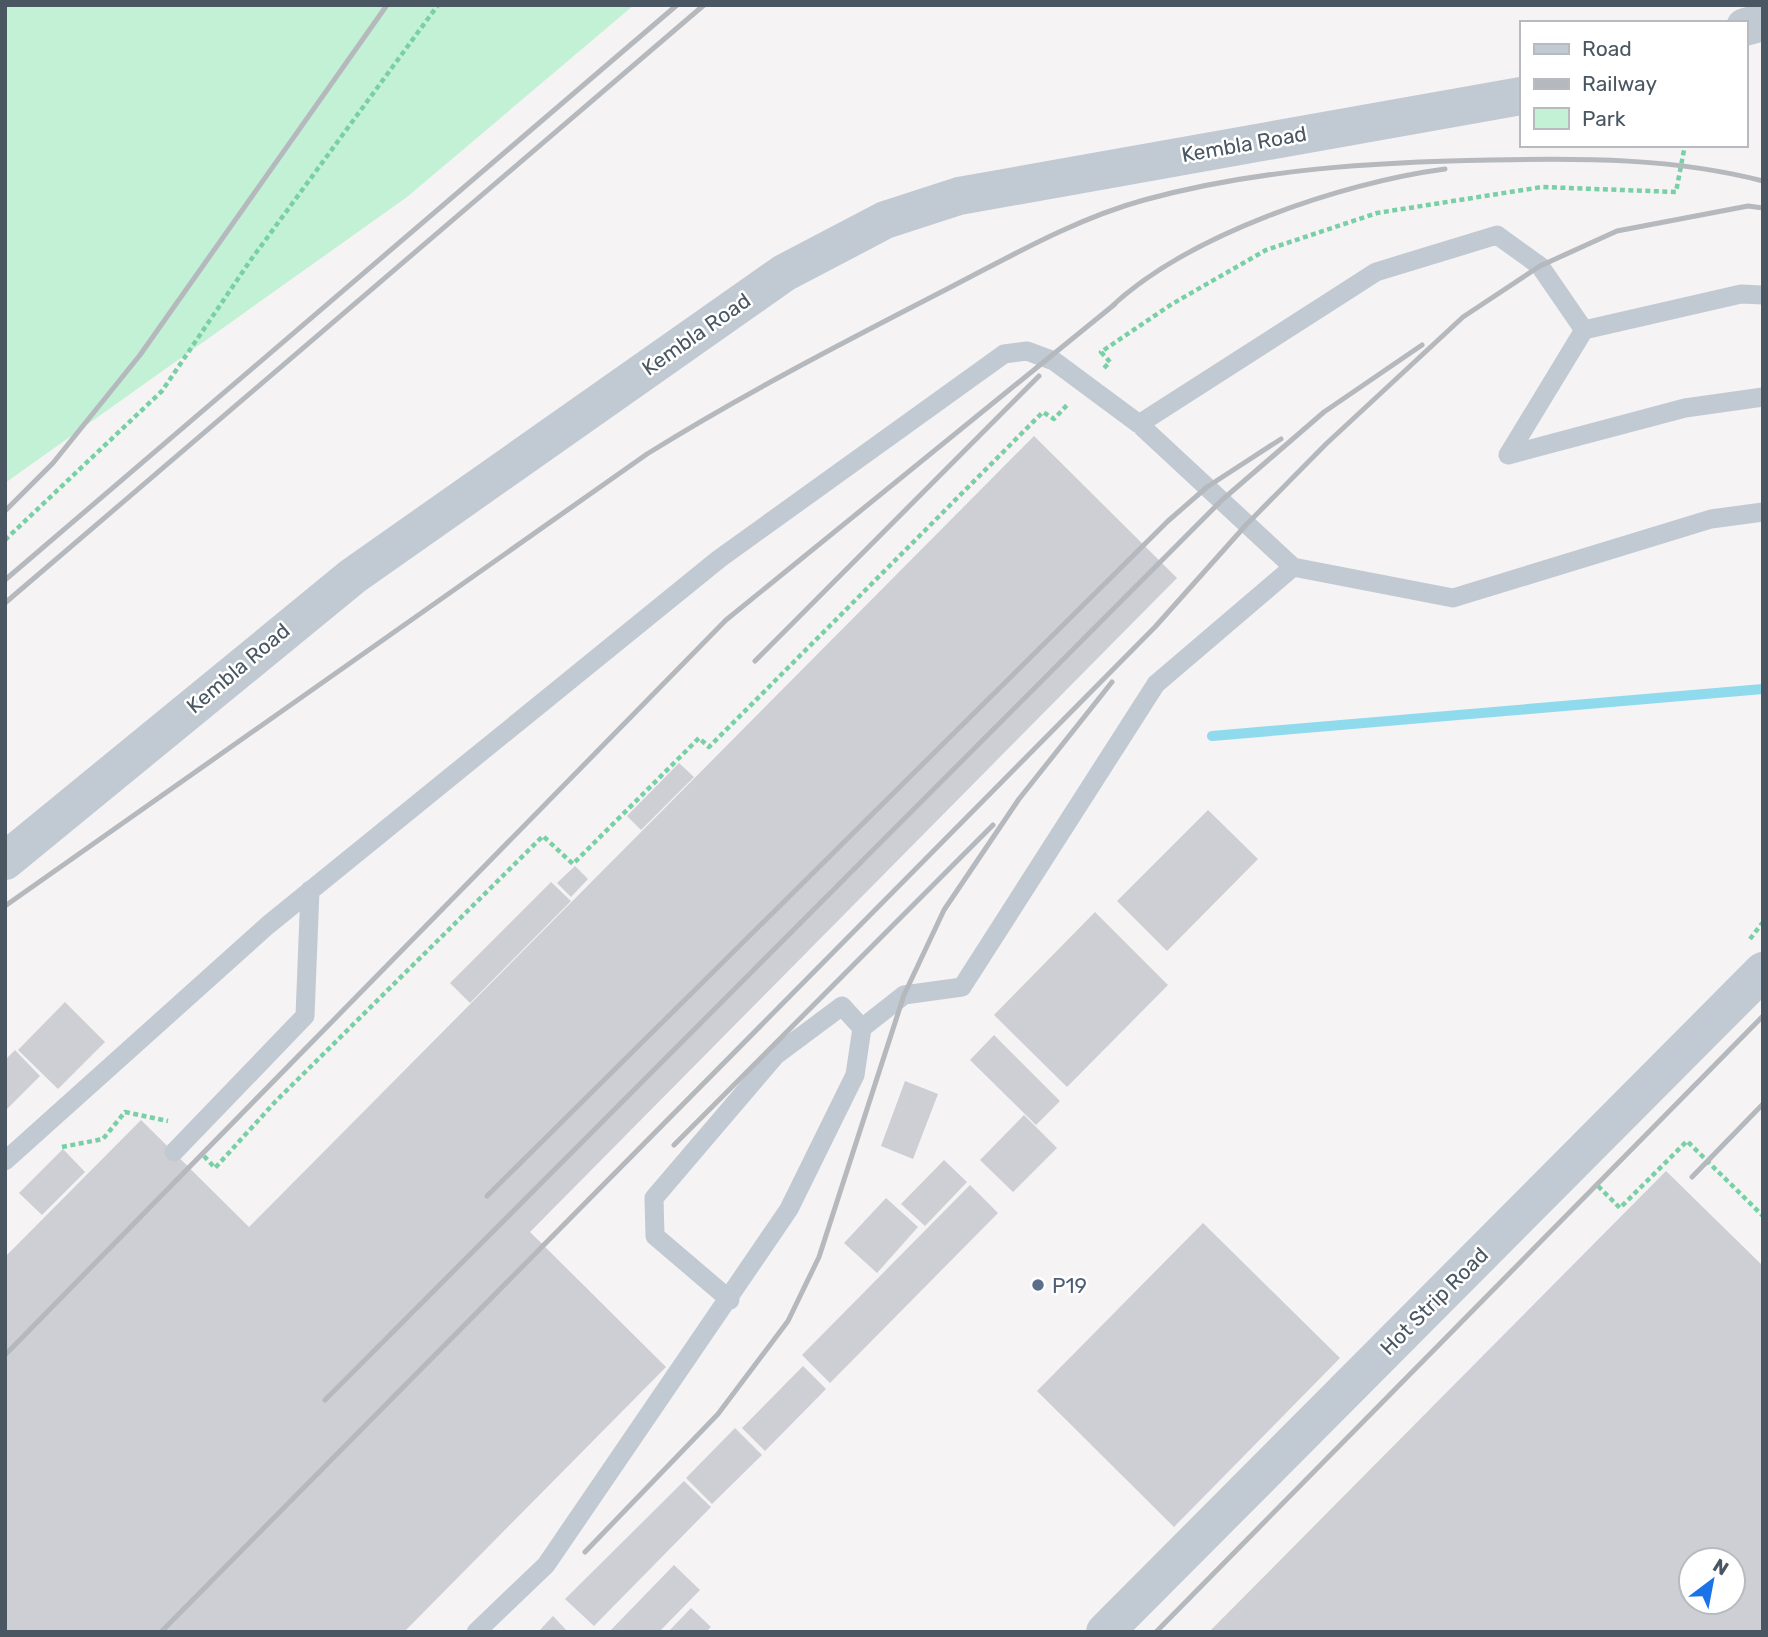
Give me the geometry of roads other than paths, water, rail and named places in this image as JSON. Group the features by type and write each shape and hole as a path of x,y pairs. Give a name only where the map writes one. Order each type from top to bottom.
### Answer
{"street":[{"name":"Kembla Road","path":"5,861 353,576 784,272 830,246 884,220 958,196 1520,96"},
{"name":"Hot Strip Road","path":"1105,1632 1763,971"}],"lane":[{"path":"1139,424 1376,272 1497,234 1540,267 1584,330"},
{"path":"1763,295 1741,294 1584,330 1508,455 1685,408 1763,397"},
{"path":"5,1161 310,890 719,559 1004,354 1016,351 1039,354 1139,424 1293,567 1453,598 1711,519 1763,512"},
{"path":"476,1632 546,1565 730,1300 789,1209 855,1075 862,1028 904,995 962,987 1156,684 1293,567"},
{"path":"174,1152 304,1016 310,890"},
{"path":"730,1300 655,1236 654,1198 776,1055 842,1006 862,1028"}],"waterway":[{"path":"1212,736 1763,689"}],"railway":[{"path":"5,511 53,463 140,355 387,5"},
{"path":"5,580 677,5"},
{"path":"5,603 704,5"},
{"path":"5,906 647,454 834,348 1020,251 1093,217 1187,189 1273,174 1360,165 1525,159 1628,161 1730,173 1763,181"},
{"path":"1110,308 1142,282 1180,257 1267,216 1359,186 1445,169"},
{"path":"161,1632 1155,627 1246,525 1326,444 1463,317 1540,266 1617,231 1748,206 1763,208"},
{"path":"5,1355 726,620 1115,304"},
{"path":"325,1400 1222,500 1324,412 1422,345"},
{"path":"755,661 1039,376"},
{"path":"487,1196 1168,521 1207,487 1281,439"},
{"path":"585,1552 718,1414 788,1321 819,1257 904,995 944,910 1019,799 1112,682"},
{"path":"674,1145 993,825"},
{"path":"1156,1632 1763,1016"},
{"path":"1692,1177 1763,1104"}],"place":[{"name":"P19","path":"1038,1285"}]}
